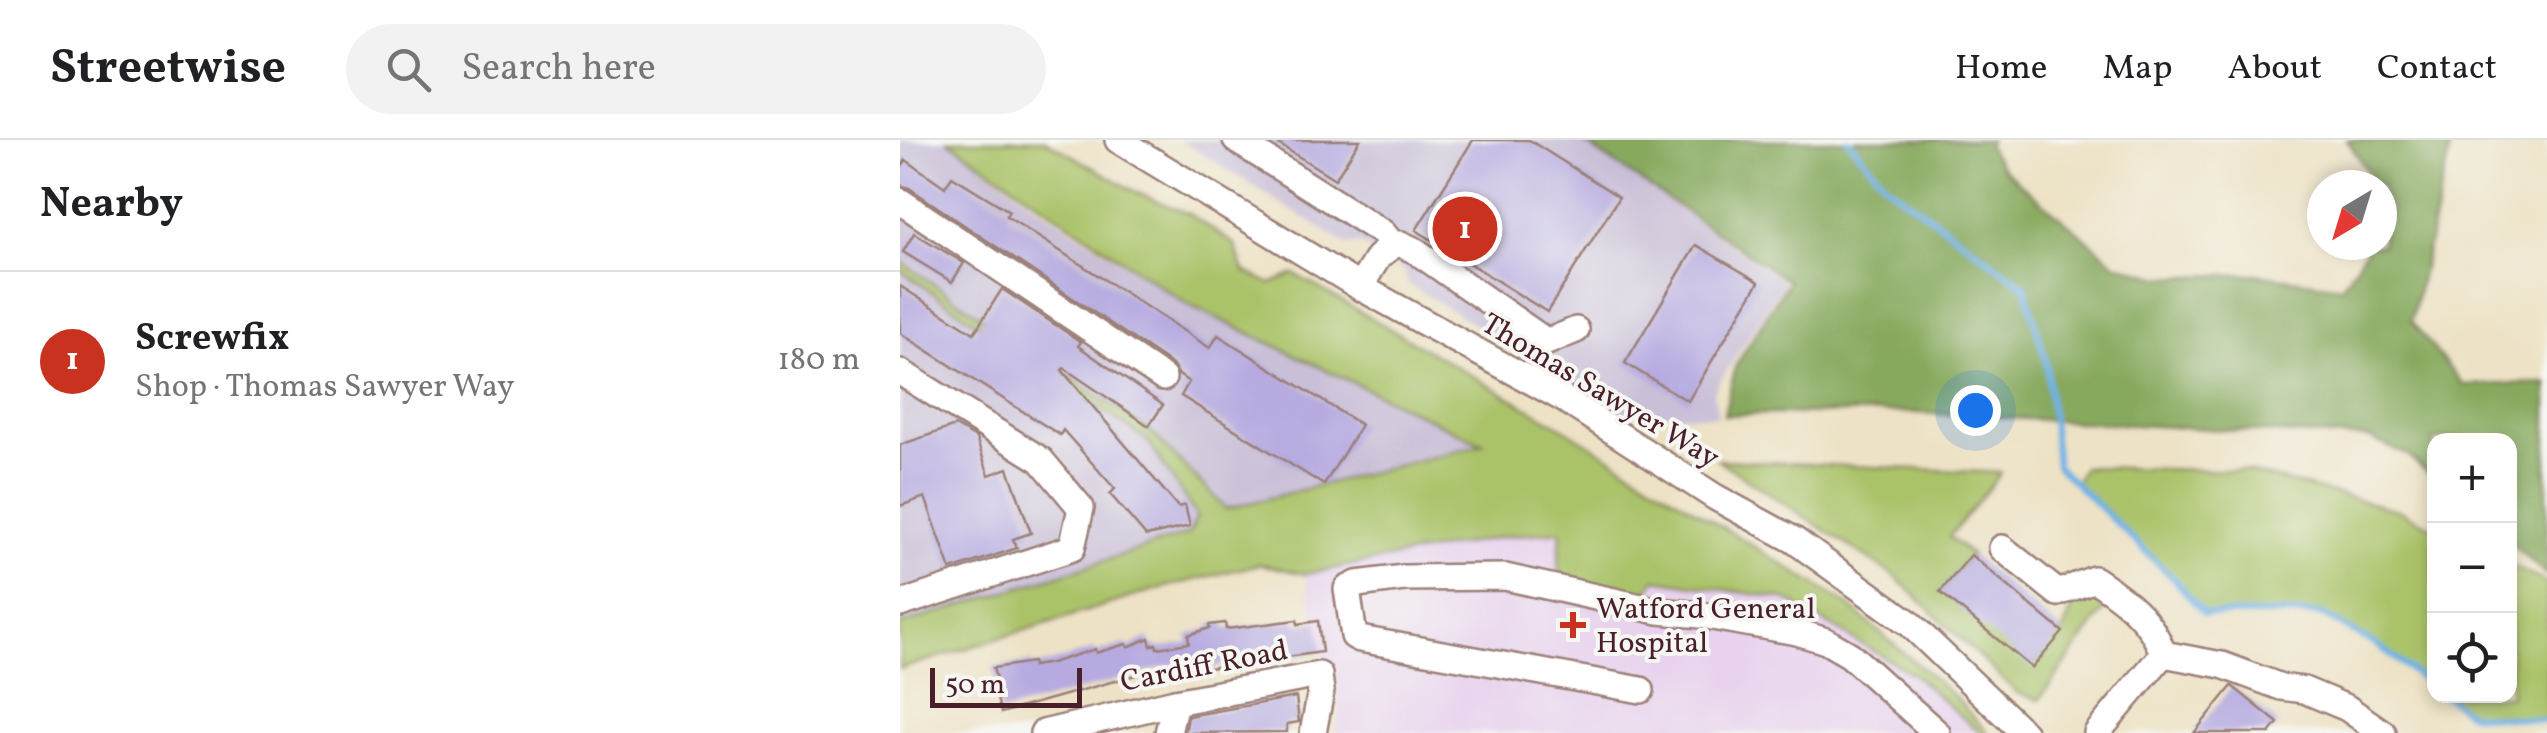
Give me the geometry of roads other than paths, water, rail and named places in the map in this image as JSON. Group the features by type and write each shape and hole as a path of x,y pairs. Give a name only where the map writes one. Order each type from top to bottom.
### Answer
{"street":[{"name":"Thomas Sawyer Way","path":"1118,140 1360,287 1562,398 1715,496 1794,540 1909,623 2024,733"},
{"path":"1236,140 1383,233 1393,245"},
{"path":"900,201 1164,378"},
{"path":"1360,287 1378,257 1393,245 1401,244 1546,342 1576,330"},
{"path":"900,372 1041,460 1081,508 1072,548 900,604"},
{"path":"2002,548 2058,593 2094,579 2145,619 2158,637 2163,654"},
{"path":"1641,690 1360,639 1354,636 1347,589 1357,584 1404,578 1505,577 1659,612 1701,615 1797,632 1826,640 1850,655 1937,733"},
{"path":"2163,654 2222,665 2281,687 2304,690 2348,708 2383,733"},
{"path":"2097,733 2163,654"},
{"name":"Cardiff Road","path":"1043,733 1175,702 1319,675 1321,691 1313,733"},
{"path":"1168,733 1175,702"}],"waterway":[{"path":"1848,140 1887,185 2025,286 2046,362 2057,466 2173,578 2204,614 2321,614 2380,647 2427,683"},
{"path":"2455,703 2470,714 2547,721"}],"place":[{"name":"Screwfix","path":"1465,229"},
{"name":"Watford General Hospital","path":"1573,625"}]}
